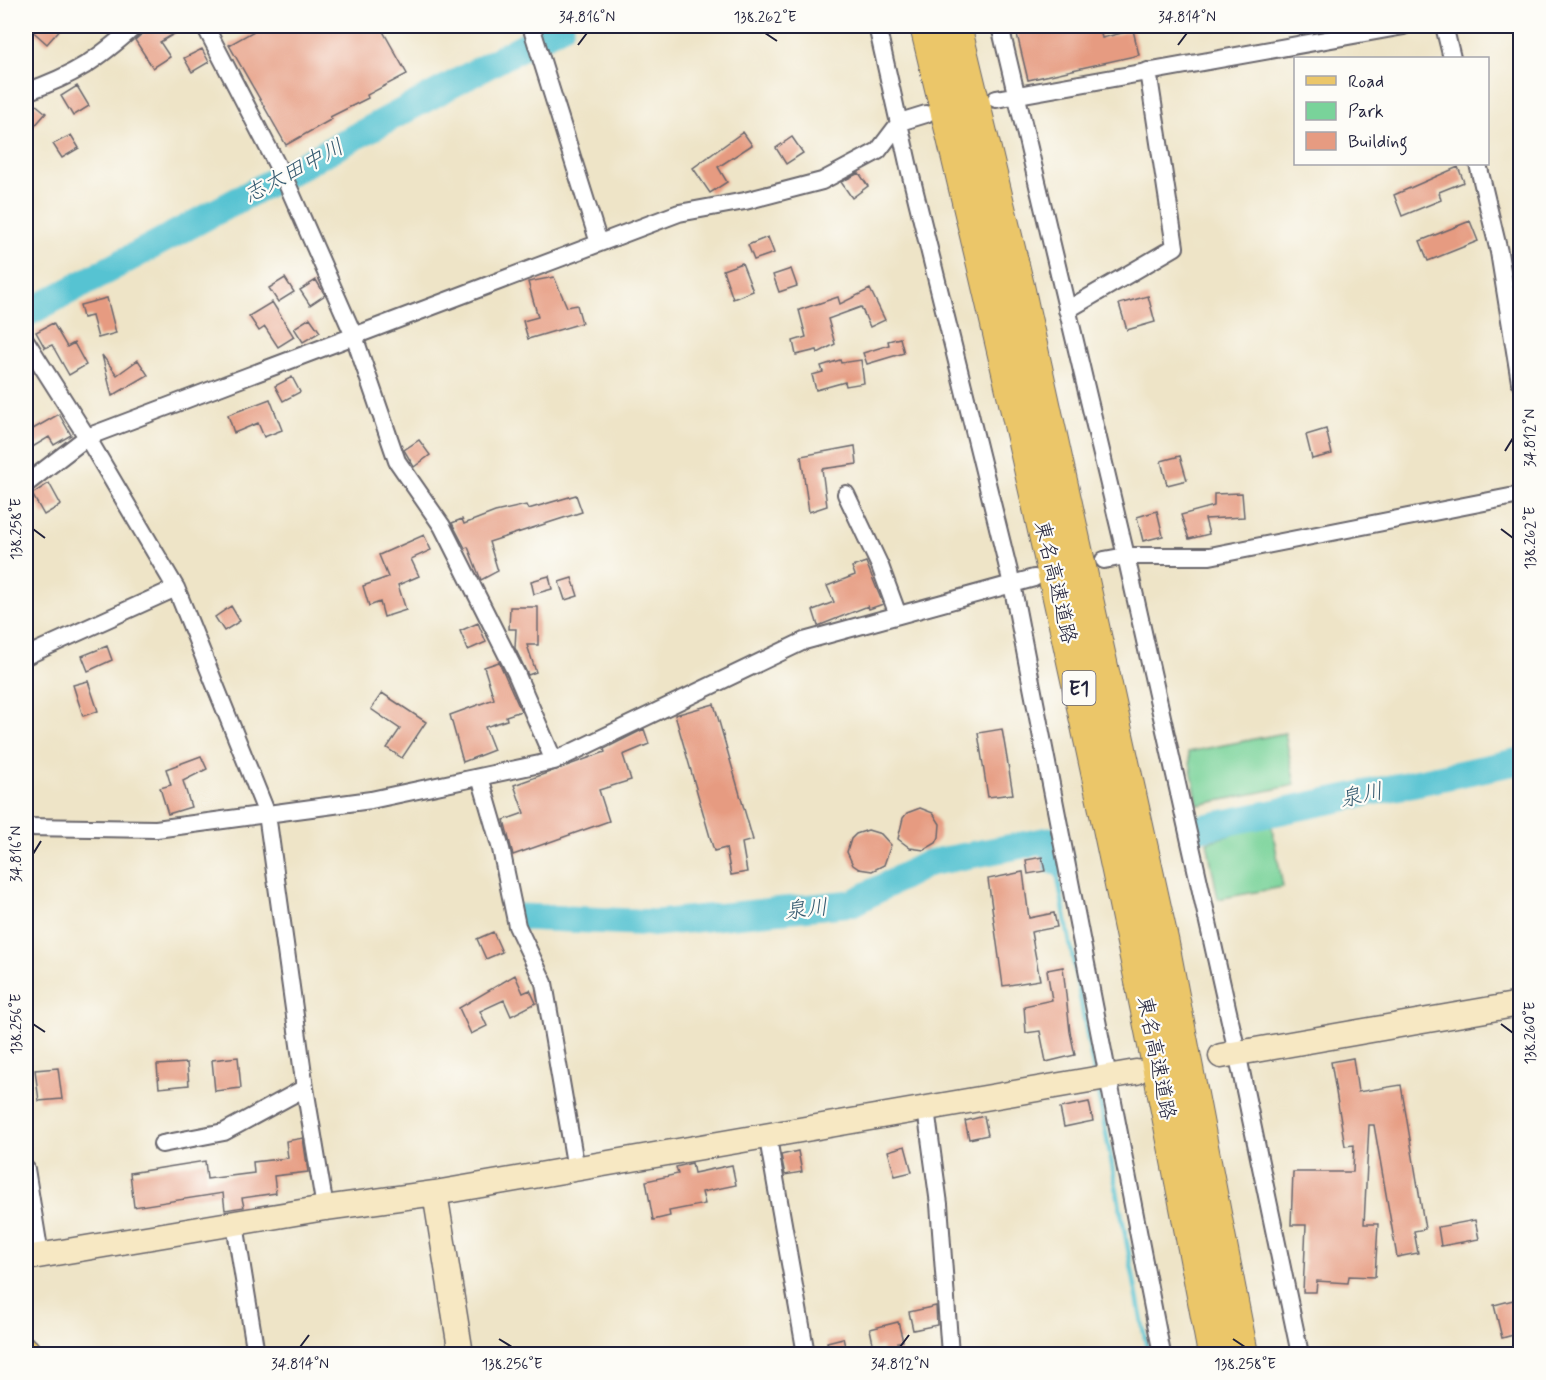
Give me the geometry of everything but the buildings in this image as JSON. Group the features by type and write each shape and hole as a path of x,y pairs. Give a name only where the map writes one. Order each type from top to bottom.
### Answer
{"highway":[{"name":"東名高速道路","path":"926,26 1070,645 1143,990 1214,1354"},
{"name":"東名高速道路","path":"955,26 1018,286 1163,944 1242,1354"}],"street":[{"path":"26,92 64,79 98,58 135,26"},
{"path":"205,26 288,186 354,336 397,461 442,526 516,673 554,761"},
{"path":"531,26 599,243"},
{"path":"877,26 912,184 1012,584 1101,1078 1162,1354"},
{"path":"1000,26 1126,556 1229,1054 1300,1354"},
{"path":"996,99 1404,26"},
{"path":"1444,26 1452,57"},
{"path":"1067,310 1175,247 1148,71"},
{"path":"26,484 87,437 679,213 745,201 822,181 878,151 900,122 926,114"},
{"path":"1478,165 1499,252 1521,382"},
{"path":"26,340 87,437 176,588 267,814 305,1088 325,1208"},
{"path":"846,494 880,566 898,615"},
{"path":"1104,560 1126,556 1210,556 1521,495"},
{"path":"26,827 156,829 371,800 554,761 804,640 1034,578"},
{"path":"26,656 176,588"},
{"path":"480,777 501,849 517,926 544,983 576,1169"},
{"path":"1229,1054 1521,1005"},
{"path":"26,1170 33,1257 325,1208 435,1193 767,1133 926,1109 1136,1072"},
{"path":"162,1144 224,1132 305,1088"},
{"path":"926,1109 939,1204 950,1354"},
{"path":"767,1133 806,1354"},
{"path":"435,1193 461,1354"},
{"path":"235,1224 256,1354"}],"green space":[{"path":"1285,733 1295,785 1198,805 1188,752"},
{"path":"1271,823 1283,887 1218,899 1207,842"}],"waterway":[{"name":"志太田中川","path":"26,314 561,26"},
{"name":"泉川","path":"1201,828 1520,761"},
{"name":"泉川","path":"522,917 656,923 852,903 929,863 1049,840 1055,862 1061,861"},
{"path":"1055,862 1094,1072"},
{"path":"1097,1086 1148,1354"},
{"path":"1107,1354 1147,1350"}]}
